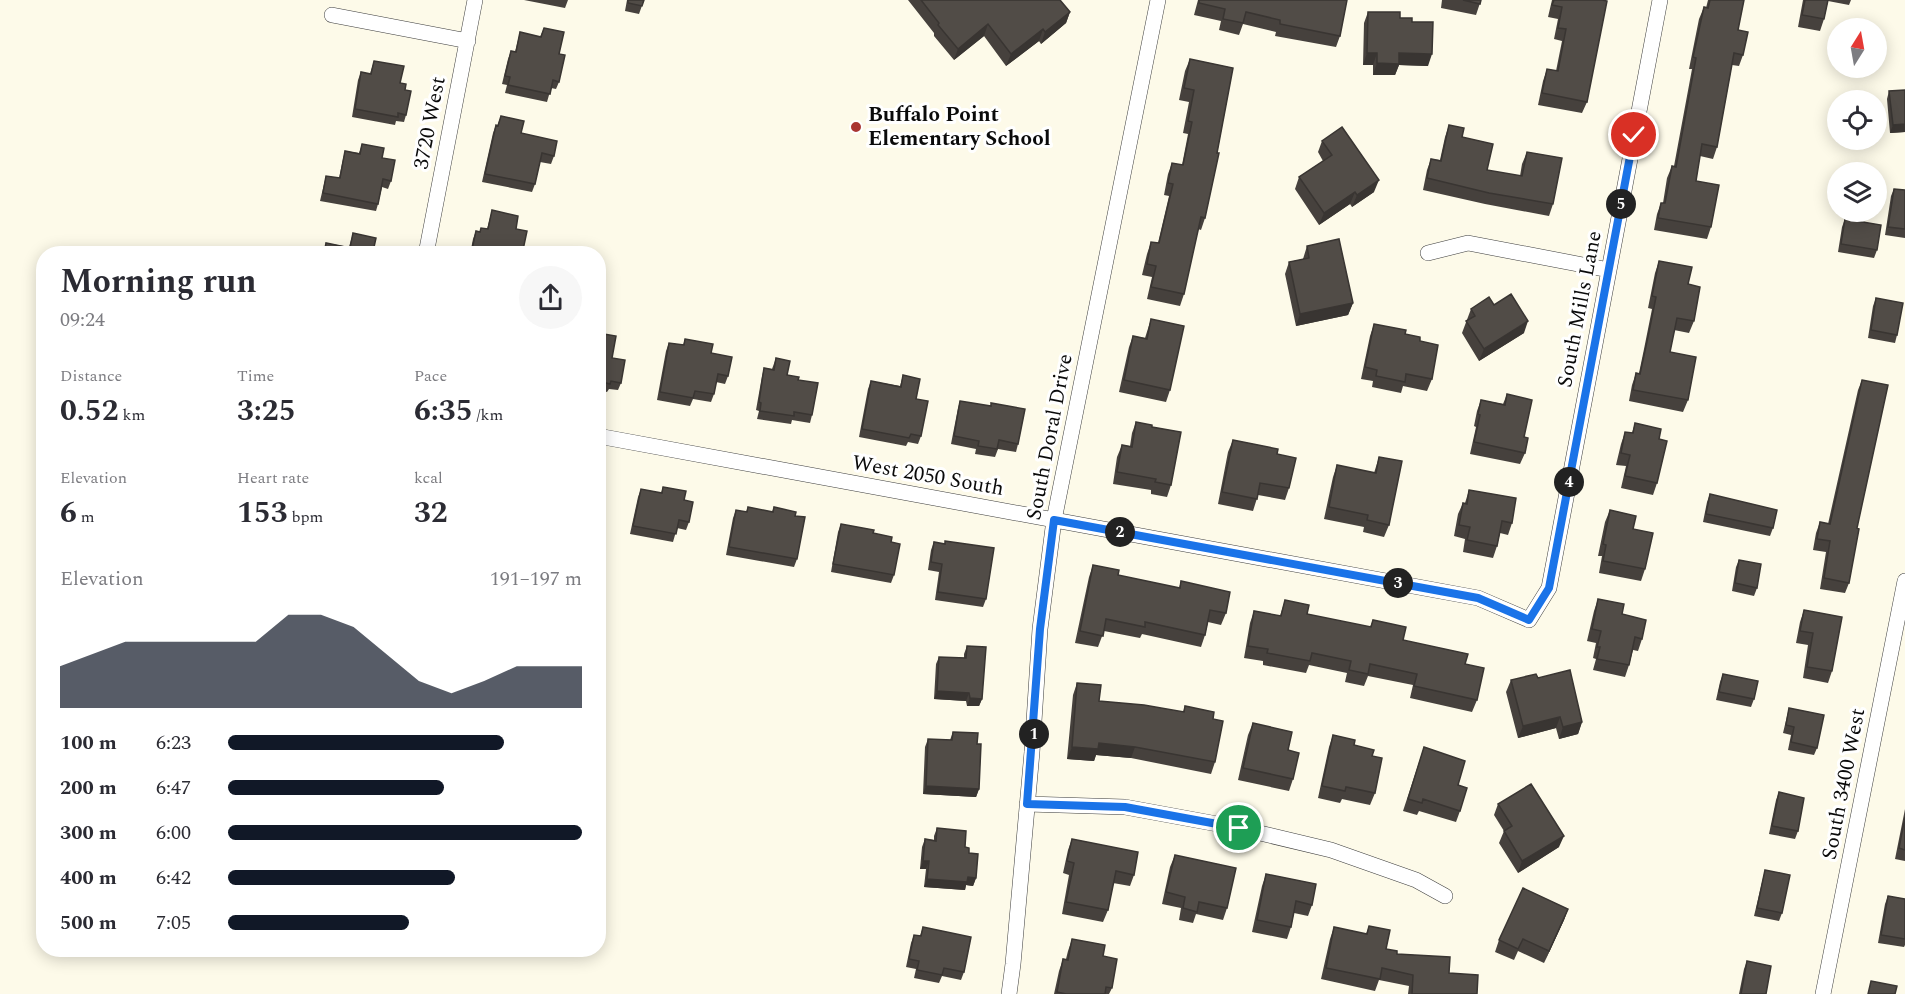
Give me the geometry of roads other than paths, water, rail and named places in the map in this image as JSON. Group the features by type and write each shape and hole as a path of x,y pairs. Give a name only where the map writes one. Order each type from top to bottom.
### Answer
{"street":[{"name":"3720 West","path":"428,246 476,0"},
{"name":"South Doral Drive","path":"1009,994 1027,804 1040,629 1054,520 1158,0"},
{"name":"South Mills Lane","path":"1529,620 1549,588 1660,0"},
{"path":"332,15 468,41"},
{"path":"1428,253 1468,243 1609,270"},
{"name":"West 2050 South","path":"606,437 1478,598 1529,620"},
{"name":"South 3400 West","path":"1823,994 1903,604 1905,581"},
{"path":"1027,804 1125,807 1239,828 1331,850 1416,880 1445,896"}],"place":[{"name":"Buffalo Point Elementary School","path":"856,127"}]}
